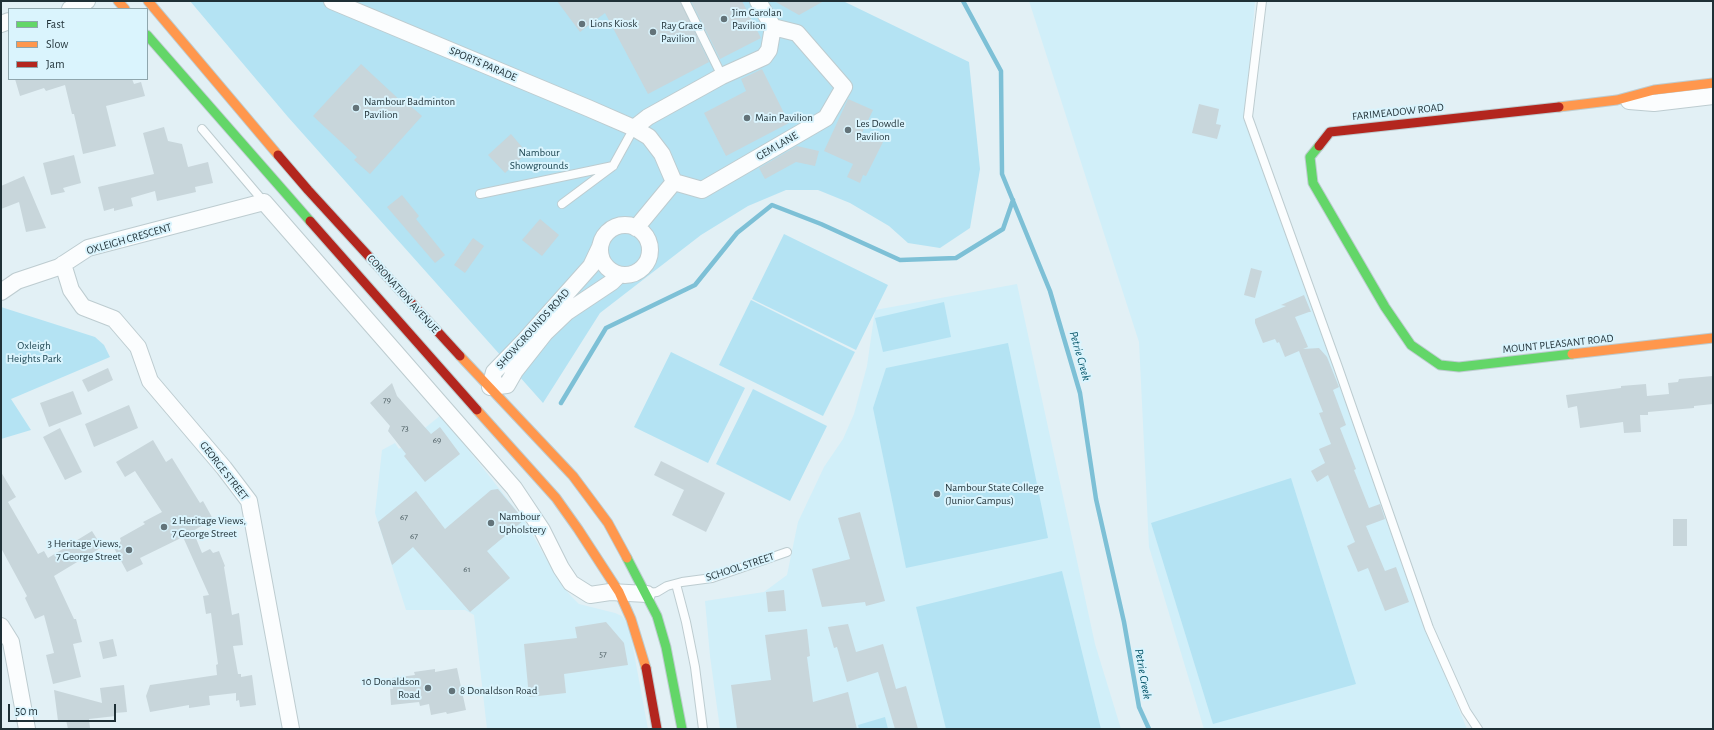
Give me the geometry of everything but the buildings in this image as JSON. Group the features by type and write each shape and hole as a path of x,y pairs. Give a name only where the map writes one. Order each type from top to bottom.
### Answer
{"main road":[{"name":"CORONATION AVENUE","path":"148,1 308,190 573,476 608,523 647,594 657,616 666,647 682,729"},
{"name":"CORONATION AVENUE","path":"148,36 556,498 596,555 619,592 631,619 648,676 657,729"},
{"name":"FARIMEADOW ROAD","path":"1411,345 1386,307 1313,183 1310,157 1330,132 1617,100 1654,90 1713,83"},
{"name":"MOUNT PLEASANT ROAD","path":"1411,345 1440,365 1459,367 1713,338"}],"street":[{"path":"72,8 87,1"},
{"name":"SPORTS PARADE","path":"332,1 634,128"},
{"path":"636,228 674,182 662,154 649,137 634,128 648,117 722,76 764,57 770,50 773,27 758,1"},
{"name":"GEM LANE","path":"674,182 702,190 826,118 844,87 797,33 773,27"},
{"path":"1617,100 1654,103 1713,96"},
{"path":"264,202 514,488 542,530 561,568 571,583 590,595 619,592 647,594"},
{"name":"OXLEIGH CRESCENT","path":"1,292 17,281 63,264 88,248 264,202"},
{"path":"628,226 636,228 642,232 647,239 649,255 642,269 635,273 619,275 606,267 600,254 600,247 602,239 613,228 628,226"},
{"name":"SHOWGROUNDS ROAD","path":"600,247 591,266 525,340 494,372 490,387 507,384 515,371 545,333 567,312 612,282 619,275"},
{"name":"GEORGE STREET","path":"63,264 71,290 83,307 114,320 138,347 150,381 224,468 249,501 291,729"},
{"path":"472,404 490,387"},
{"path":"1,626 11,642 27,729"}],"lane":[{"path":"685,1 722,76"},
{"path":"1262,1 1248,118 1338,367 1429,628 1466,711 1478,729"},
{"path":"562,204 613,166 634,128"},
{"path":"202,129 264,202"},
{"path":"480,194 613,166"},
{"name":"SCHOOL STREET","path":"647,594 657,592 667,586 712,578 787,552"},
{"path":"676,584 686,622 695,667 703,729"}],"shaded area":[{"path":"1029,1 1255,1 1245,120 1336,370 1428,634 1467,729 1204,729 1149,547 1139,342"},
{"name":"Nambour State College (Junior Campus)","path":"1017,284 1095,644 1121,729 720,729 710,656 705,601 764,592 787,575 798,522 824,467 843,439 854,414 867,366 875,310"},
{"path":"441,415 524,520 561,584 571,596 579,604 622,616 629,626 648,729 487,729 474,615 465,610 406,610 375,513 382,450 395,443 399,449"}],"green space":[{"name":"Nambour Showgrounds","path":"190,1 843,1 969,62 980,169 970,228 940,248 908,243 889,226 850,203 818,190 786,190 748,206 701,235 600,313 543,403 288,117"},
{"path":"784,234 888,285 856,350 752,299"},
{"path":"751,300 855,352 823,416 719,365"},
{"path":"944,302 951,337 883,352 875,318"},
{"name":"Oxleigh Heights Park","path":"1,307 95,337 104,345 110,357 11,399 31,430 1,439"},
{"path":"1008,343 1048,538 906,568 873,408 886,368"},
{"path":"671,352 745,388 708,463 634,427"},
{"path":"753,389 827,426 790,501 716,464"},
{"path":"1291,478 1356,684 1213,724 1151,523"},
{"path":"1062,571 1101,729 946,729 916,607"},
{"path":"885,717 888,729 859,729 858,725"}],"waterway":[{"name":"Petrie Creek","path":"963,1 1001,71 1002,174 1050,291 1080,393 1096,499 1124,622 1139,707 1149,729"},
{"path":"561,403 606,328 695,285 737,233 772,205 821,224 900,260 956,258 1003,229 1013,200"}],"traffic: fast":[{"path":"148,36 310,221"},
{"path":"1319,146 1310,157 1313,183 1385,307 1411,345 1440,365 1459,367 1572,354"},
{"path":"627,558 657,616 666,647 682,729"}],"traffic: slow":[{"path":"118,1 124,8"},
{"path":"148,1 278,155"},
{"path":"1559,107 1617,100 1654,90 1713,83"},
{"path":"1572,354 1713,338"},
{"path":"460,356 573,476 608,523 627,558"},
{"path":"477,410 556,498 578,529 619,592 631,619 646,668"}],"traffic: jam":[{"path":"1319,146 1330,132 1559,107"},
{"path":"278,155 308,190 460,356"},
{"path":"310,221 477,410"},
{"path":"646,668 657,729"}],"place":[{"name":"Jim Carolan Pavilion","path":"724,19"},
{"name":"Lions Kiosk","path":"582,24"},
{"name":"Ray Grace Pavilion","path":"653,32"},
{"name":"Nambour Badminton Pavilion","path":"356,108"},
{"name":"Main Pavilion","path":"747,118"},
{"name":"Les Dowdle Pavilion","path":"848,130"},
{"name":"Nambour State College (Junior Campus)","path":"937,494"},
{"name":"Nambour Upholstery","path":"491,523"},
{"name":"2 Heritage Views, 7 George Street","path":"164,527"},
{"name":"3 Heritage Views, 7 George Street","path":"129,550"},
{"name":"10 Donaldson Road","path":"428,688"},
{"name":"8 Donaldson Road","path":"452,691"}]}
